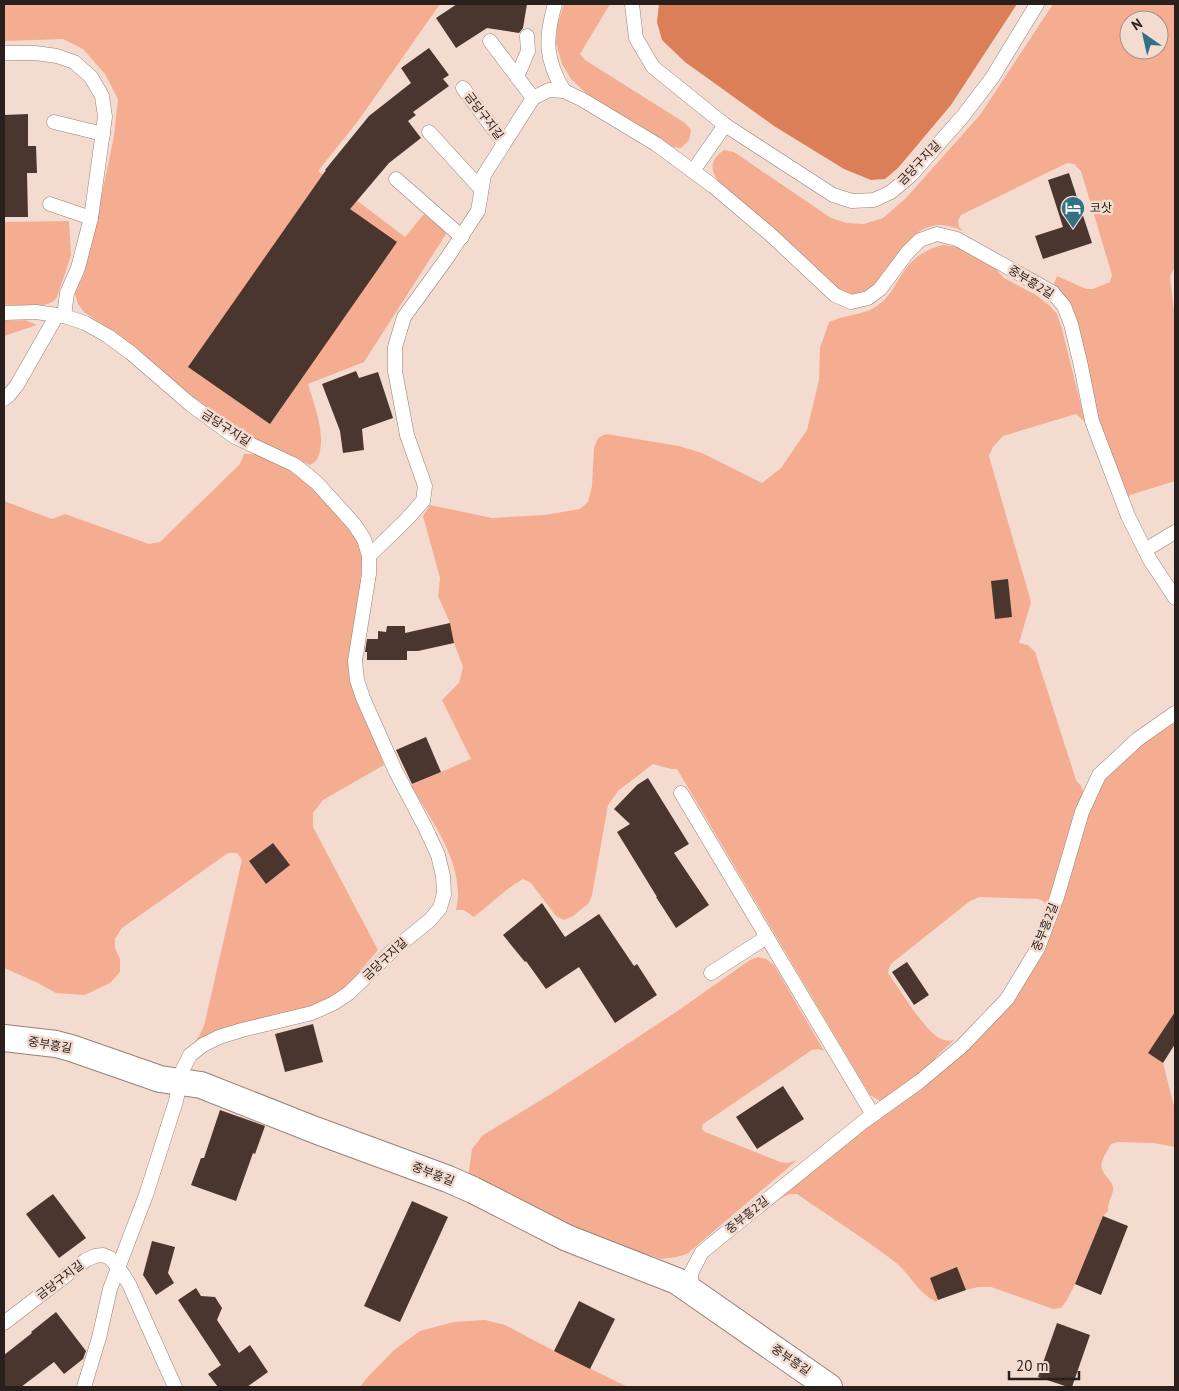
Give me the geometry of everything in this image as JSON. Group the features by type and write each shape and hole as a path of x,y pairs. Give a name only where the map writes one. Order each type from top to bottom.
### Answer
{"street":[{"name":"중부흥길","path":"4,1038 56,1044 160,1078 201,1085 448,1179 474,1190 567,1238 678,1281 830,1387"}],"lane":[{"path":"556,4 550,24 548,41 550,60 556,77 564,91"},
{"name":"금당구지길","path":"632,4 636,38 654,67 725,125 833,195 852,201 874,200 891,192 911,175 963,116 992,78 1037,4"},
{"path":"517,77 528,52 527,36"},
{"path":"490,41 533,98 549,90 564,91 583,100 656,144 693,171 725,125"},
{"path":"4,53 35,53 57,56 74,62 91,78 102,96 105,117 91,218 78,268 67,293 61,315 17,385 4,399"},
{"name":"금당구지길","path":"463,88 504,143"},
{"name":"금당구지길","path":"368,556 408,520 423,501 424,486 407,435 395,371 395,347 404,317 448,258 478,211 484,175 533,98"},
{"path":"54,122 103,134"},
{"path":"428,132 481,189"},
{"name":"중부흥2길","path":"693,171 714,186 771,235 835,295 851,302 868,298 880,288 907,253 920,240 937,234 957,239 1052,292 1064,306 1079,358 1092,420 1128,516 1145,550 1175,598"},
{"path":"396,179 462,237"},
{"path":"50,204 91,218"},
{"name":"금당구지길","path":"4,313 36,312 61,315 85,323 108,336 190,404 235,437 295,465 354,524 364,539 368,556 369,574 355,661 357,680 395,770 438,855 443,876 444,894 440,908 430,920 392,951 342,998 312,1012 219,1037 203,1045 190,1055 183,1068 176,1101 146,1195 110,1289 99,1338 84,1387"},
{"path":"1145,550 1175,532"},
{"name":"중부흥2길","path":"692,1292 691,1273 702,1252 873,1115 919,1082 962,1046 1007,999 1038,948 1057,897 1082,812 1099,775 1138,740 1175,713"},
{"path":"681,793 873,1115"},
{"path":"711,973 767,937"},
{"name":"금당구지길","path":"4,1323 86,1260 103,1255 110,1258 129,1284 175,1387"}],"shaded area":[{"path":"4,4 440,4 358,121 318,171 405,237 424,214 442,228 446,234 364,362 308,384 320,430 320,449 316,461 310,465 239,434 182,388 138,349 84,312 78,304 75,294 83,276 92,241 114,136 118,99 105,74 83,49 63,39 4,41"},
{"path":"564,4 610,4 580,54 585,60 685,123 691,130 689,140 681,148 671,147 587,94 571,79 562,64 556,43 557,26"},
{"path":"659,4 1017,4 951,105 898,168 885,179 871,180 844,169 774,126 685,62 662,40 657,22"},
{"path":"1053,4 1175,4 1175,266 1170,277 1175,319 1175,481 1130,495 1127,499 1107,450 1054,284 1057,276 1086,289 1093,289 1110,282 1112,275 1081,171 1074,164 1067,163 961,215 958,221 959,227 963,231 940,225 920,231 910,239 875,283 866,291 852,295 837,290 764,221 718,181 713,172 713,164 716,157 724,150 734,152 831,218 847,223 864,224 883,218 906,198 980,115"},
{"path":"69,221 71,255 57,297 47,304 41,305 4,305 4,222"},
{"path":"943,245 957,247 996,269 1004,278 1036,295 1057,314 1062,329 1085,422 1076,414 1003,436 993,447 989,456 1031,602 1019,643 1028,645 1035,652 1076,780 1083,791 1052,893 1046,905 1038,899 979,897 970,901 892,963 888,973 926,1026 932,1033 943,1040 954,1040 937,1056 932,1064 880,1101 870,1095 677,769 653,764 618,791 608,805 592,895 589,903 573,916 564,920 556,916 531,883 523,879 474,917 464,910 456,910 458,901 457,880 448,851 442,837 411,785 471,759 442,700 459,683 463,667 454,643 450,623 438,596 440,578 423,516 430,505 492,518 545,515 580,509 588,502 592,486 594,448 598,438 606,434 679,446 702,453 762,483 781,468 807,430 819,380 820,348 829,322 865,312 877,306 888,295 915,259 931,249"},
{"path":"25,320 37,325 4,336 4,321"},
{"path":"244,454 258,454 289,470 311,486 351,527 359,540 362,558 350,677 384,765 323,800 313,813 313,827 378,950 355,977 336,995 315,1005 191,1048 204,1026 242,860 237,853 228,853 122,928 115,939 115,948 120,959 120,972 110,983 85,995 56,993 4,968 4,501 52,519 65,514 149,544 160,542 240,464"},
{"path":"1175,719 1175,1030 1167,1025 1148,1053 1163,1063 1175,1110 1175,1147 1154,1143 1118,1142 1111,1144 1102,1164 1103,1172 1113,1187 1108,1211 1103,1216 1075,1284 1061,1308 1053,1309 991,1287 978,1287 966,1290 957,1268 930,1278 938,1300 936,1302 929,1298 895,1262 797,1194 790,1194 779,1199 878,1118 1013,1000 1102,779 1141,743"},
{"path":"758,957 766,959 774,965 824,1051 812,1050 703,1124 702,1129 705,1132 780,1162 788,1163 797,1160 687,1254 662,1259 602,1241 468,1178 472,1149 483,1135 551,1094 676,1012 750,960"},
{"path":"485,1320 505,1325 628,1387 360,1387 394,1350 420,1331 454,1322"}],"building":[{"path":"457,4 527,4 523,28 519,33 487,28 456,48 436,18"},
{"path":"429,48 449,75 443,79 449,86 413,112 416,115 408,121 421,138 389,163 350,209 397,242 270,424 188,367 325,170 369,116 411,83 401,68"},
{"path":"28,114 28,146 36,146 37,173 27,173 28,217 4,217 4,115"},
{"path":"1069,173 1092,243 1043,259 1035,236 1063,227 1048,180"},
{"path":"356,371 359,378 378,372 393,418 362,429 364,450 343,453 340,431 322,384"},
{"path":"1008,579 1012,617 995,619 991,581"},
{"path":"450,623 454,643 418,651 407,651 407,660 367,660 367,652 365,652 367,639 378,639 378,631 386,632 387,626 405,626 405,633"},
{"path":"426,737 441,772 412,784 396,750"},
{"path":"648,778 689,844 674,853 709,905 676,928 617,832 630,824 614,809 637,785"},
{"path":"273,843 290,865 266,884 249,861"},
{"path":"542,903 565,937 599,914 634,966 637,964 657,995 615,1023 579,967 546,989 526,961 503,935"},
{"path":"907,962 929,995 914,1005 892,972"},
{"path":"1175,1012 1175,1044 1163,1063 1148,1053"},
{"path":"313,1024 323,1062 285,1072 275,1034"},
{"path":"783,1086 804,1119 757,1149 736,1117"},
{"path":"220,1110 265,1126 236,1201 191,1185 201,1158 204,1158"},
{"path":"53,1194 86,1238 59,1258 26,1214"},
{"path":"412,1201 448,1217 400,1322 364,1306"},
{"path":"1103,1216 1128,1226 1101,1295 1075,1284"},
{"path":"152,1241 175,1247 168,1273 174,1283 156,1295 143,1275"},
{"path":"957,1267 966,1290 938,1300 930,1278"},
{"path":"196,1288 201,1296 215,1297 222,1308 217,1320 239,1353 250,1345 268,1372 247,1387 218,1387 208,1374 221,1365 178,1300"},
{"path":"579,1301 615,1319 590,1369 554,1351"},
{"path":"56,1312 86,1351 83,1359 64,1374 54,1362 21,1387 4,1387 4,1355"},
{"path":"1057,1323 1090,1335 1072,1387 1038,1377"}],"place":[{"name":"코삿","path":"1073,229"}]}
